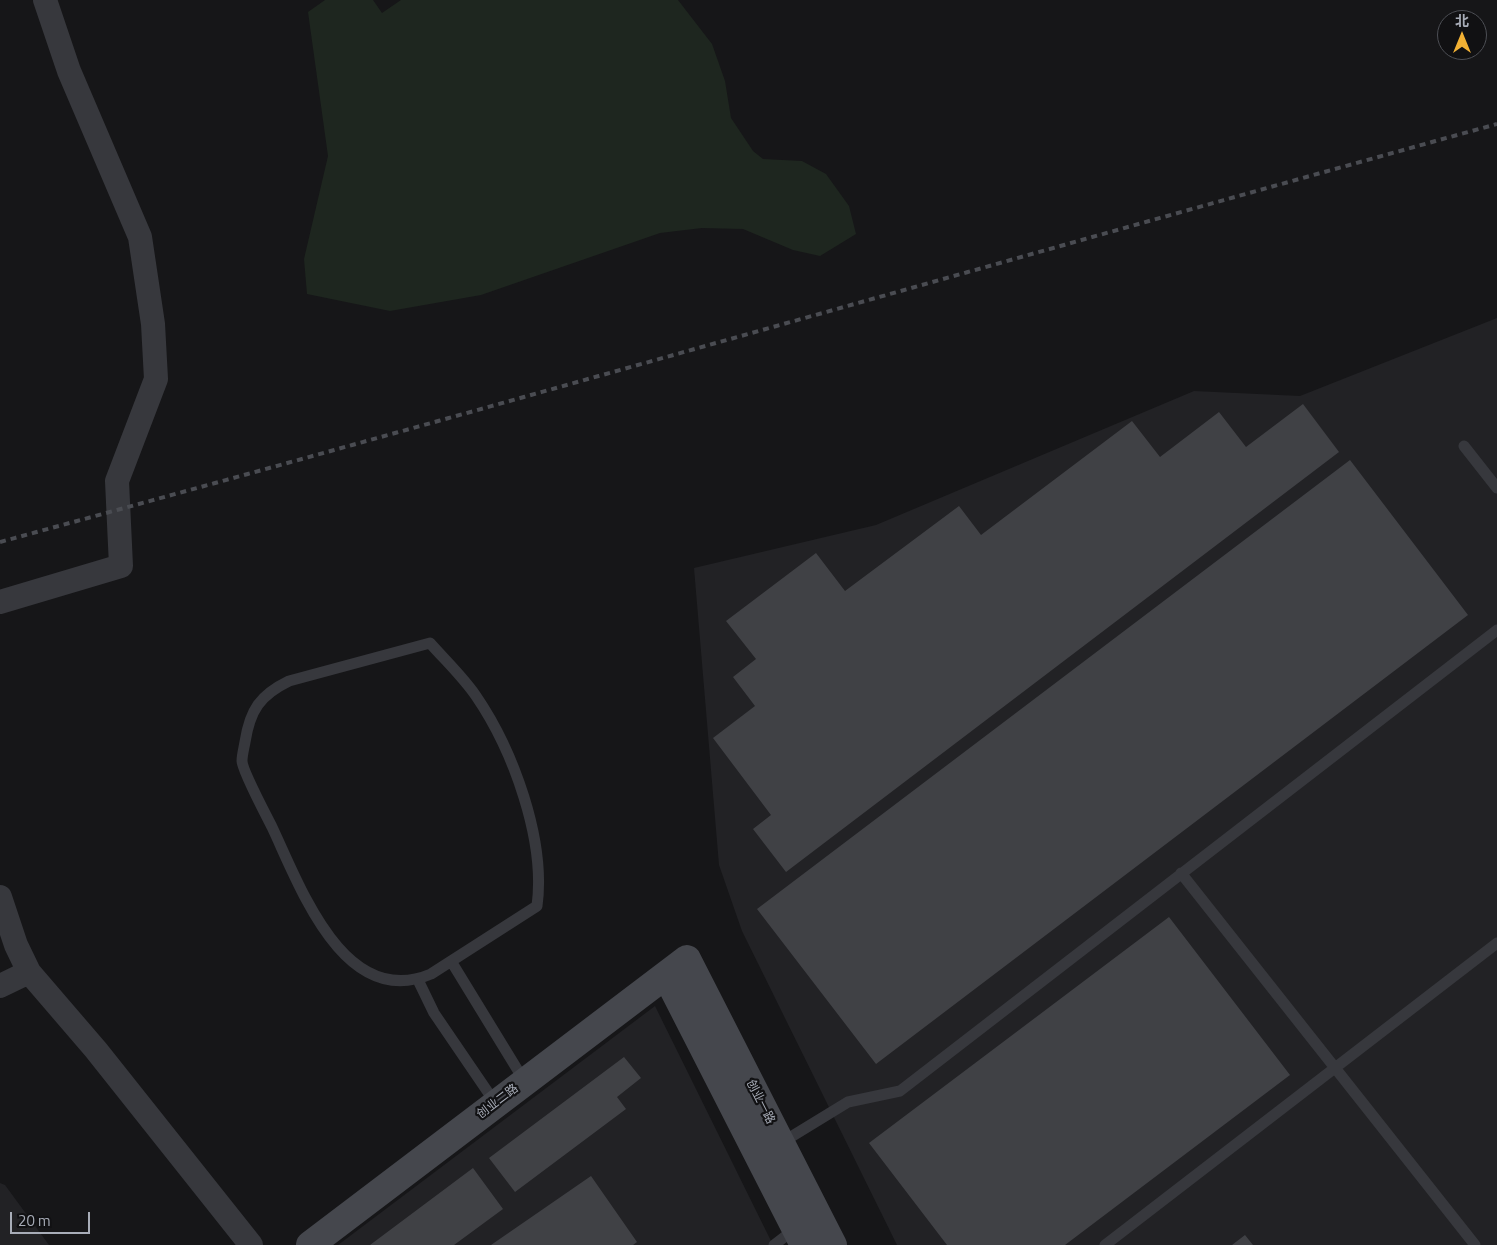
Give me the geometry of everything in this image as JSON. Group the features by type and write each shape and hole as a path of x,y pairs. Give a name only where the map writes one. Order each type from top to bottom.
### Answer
{"street":[{"path":"0,602 121,566 117,481 156,379 153,324 140,237 69,71 45,0"},
{"path":"0,897 16,945 29,972 96,1050 251,1245"},
{"name":"创业一路","path":"677,967 781,1143 833,1245"},
{"name":"创业一路","path":"677,967 800,1237"},
{"name":"创业二路","path":"310,1245 677,967"},
{"path":"0,986 29,972"}],"lane":[{"path":"1464,446 1497,488"},
{"path":"781,1143 848,1102 900,1090 1497,630"},
{"path":"430,644 476,695 512,767 525,802 537,852 540,887 537,906 451,962 418,980 403,982 383,980 372,976 351,962 310,909 242,762 248,720 256,706 277,687 289,681 430,644"},
{"path":"1181,873 1475,1245"},
{"path":"1105,1245 1497,943"},
{"path":"451,962 525,1082"},
{"path":"418,980 434,1013 496,1104"},
{"path":"774,1245 800,1237"}],"shaded area":[{"path":"325,0 373,0 382,13 401,0 678,0 712,44 725,81 731,118 753,151 763,159 802,161 826,174 849,206 856,234 820,256 793,250 743,229 702,228 660,233 481,295 390,311 307,294 304,259 328,156 308,12"},
{"path":"1497,318 1497,1245 897,1245 742,931 719,865 694,568 876,525 1194,391 1300,396"},
{"path":"655,1006 773,1245 338,1245"},
{"path":"0,1183 5,1185 49,1245 0,1245"}],"building":[{"path":"1303,404 1339,452 786,872 753,829 771,815 713,738 755,706 733,677 756,659 726,621 816,553 845,591 959,506 981,535 1132,421 1160,457 1219,412 1246,447"},
{"path":"1350,460 1468,615 876,1064 757,909"},
{"path":"1169,917 1290,1075 1065,1245 947,1245 869,1143"},
{"path":"624,1057 641,1078 617,1097 626,1109 515,1192 489,1158"},
{"path":"473,1168 503,1209 454,1245 370,1245"},
{"path":"591,1176 637,1242 633,1245 491,1245"},
{"path":"1245,1235 1253,1245 1232,1245"}],"railway":[{"path":"0,542 375,439 1497,124"}]}
